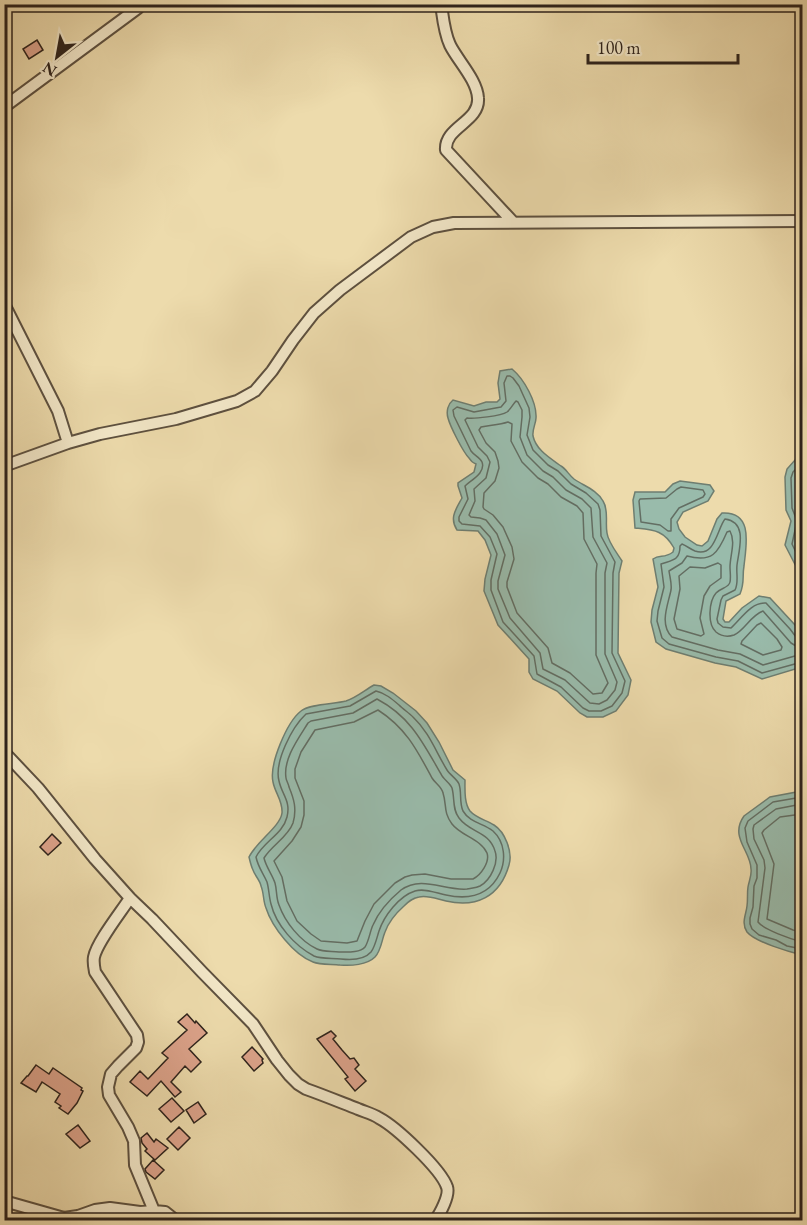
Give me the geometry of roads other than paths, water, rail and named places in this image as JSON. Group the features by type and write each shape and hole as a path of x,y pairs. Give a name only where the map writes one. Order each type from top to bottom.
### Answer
{"street":[{"path":"441,4 446,33 451,46 474,84 478,98 476,109 449,135 446,150 513,222"},
{"path":"4,107 138,8"},
{"path":"4,466 100,434 176,419 237,401 255,391 314,313 340,290 411,237 433,227 454,223 513,222 802,221"},
{"path":"4,304 58,411 68,443"},
{"path":"4,752 38,788 95,859 130,898 253,1024 277,1060 298,1084 379,1118 412,1145 437,1171 448,1191 435,1221"},
{"path":"130,898 98,948 94,964 95,972 137,1035 136,1048 111,1074 108,1087 109,1095 134,1141 135,1166 154,1211"},
{"path":"4,1201 64,1218 110,1208 140,1212 165,1212 175,1221"}],"water":[{"path":"512,369 517,373 532,398 536,412 533,434 537,445 574,479 600,497 606,508 608,536 622,561 619,573 618,653 631,680 628,695 616,711 603,717 587,717 557,691 533,679 529,672 529,659 498,625 484,591 491,555 485,540 478,531 457,530 455,526 454,514 462,498 458,483 474,472 476,464 466,455 460,445 449,422 447,410 453,400 474,406 486,402 497,402 500,399 498,383 500,371"},
{"path":"802,456 802,578 785,545 791,521 786,510 785,477 787,469"},
{"path":"680,481 710,485 714,491 708,501 683,512 677,522 685,537 702,546 708,541 722,513 732,514 744,524 746,540 742,586 740,594 726,601 723,619 729,622 742,608 759,596 770,598 802,636 802,667 762,679 736,667 666,649 656,642 651,622 658,587 653,559 670,554 674,548 662,534 648,529 635,528 633,500 635,492 665,492"},
{"path":"374,685 393,693 427,723 453,770 465,780 466,800 470,811 494,825 505,837 510,854 509,865 500,885 485,898 477,901 457,903 426,896 410,900 390,921 379,952 368,962 349,965 316,963 291,947 273,923 249,857 273,829 282,813 272,774 276,755 290,724 305,709 350,700"},
{"path":"802,791 802,955 765,943 751,936 745,929 744,919 751,871 739,831 744,816 770,797"}]}
